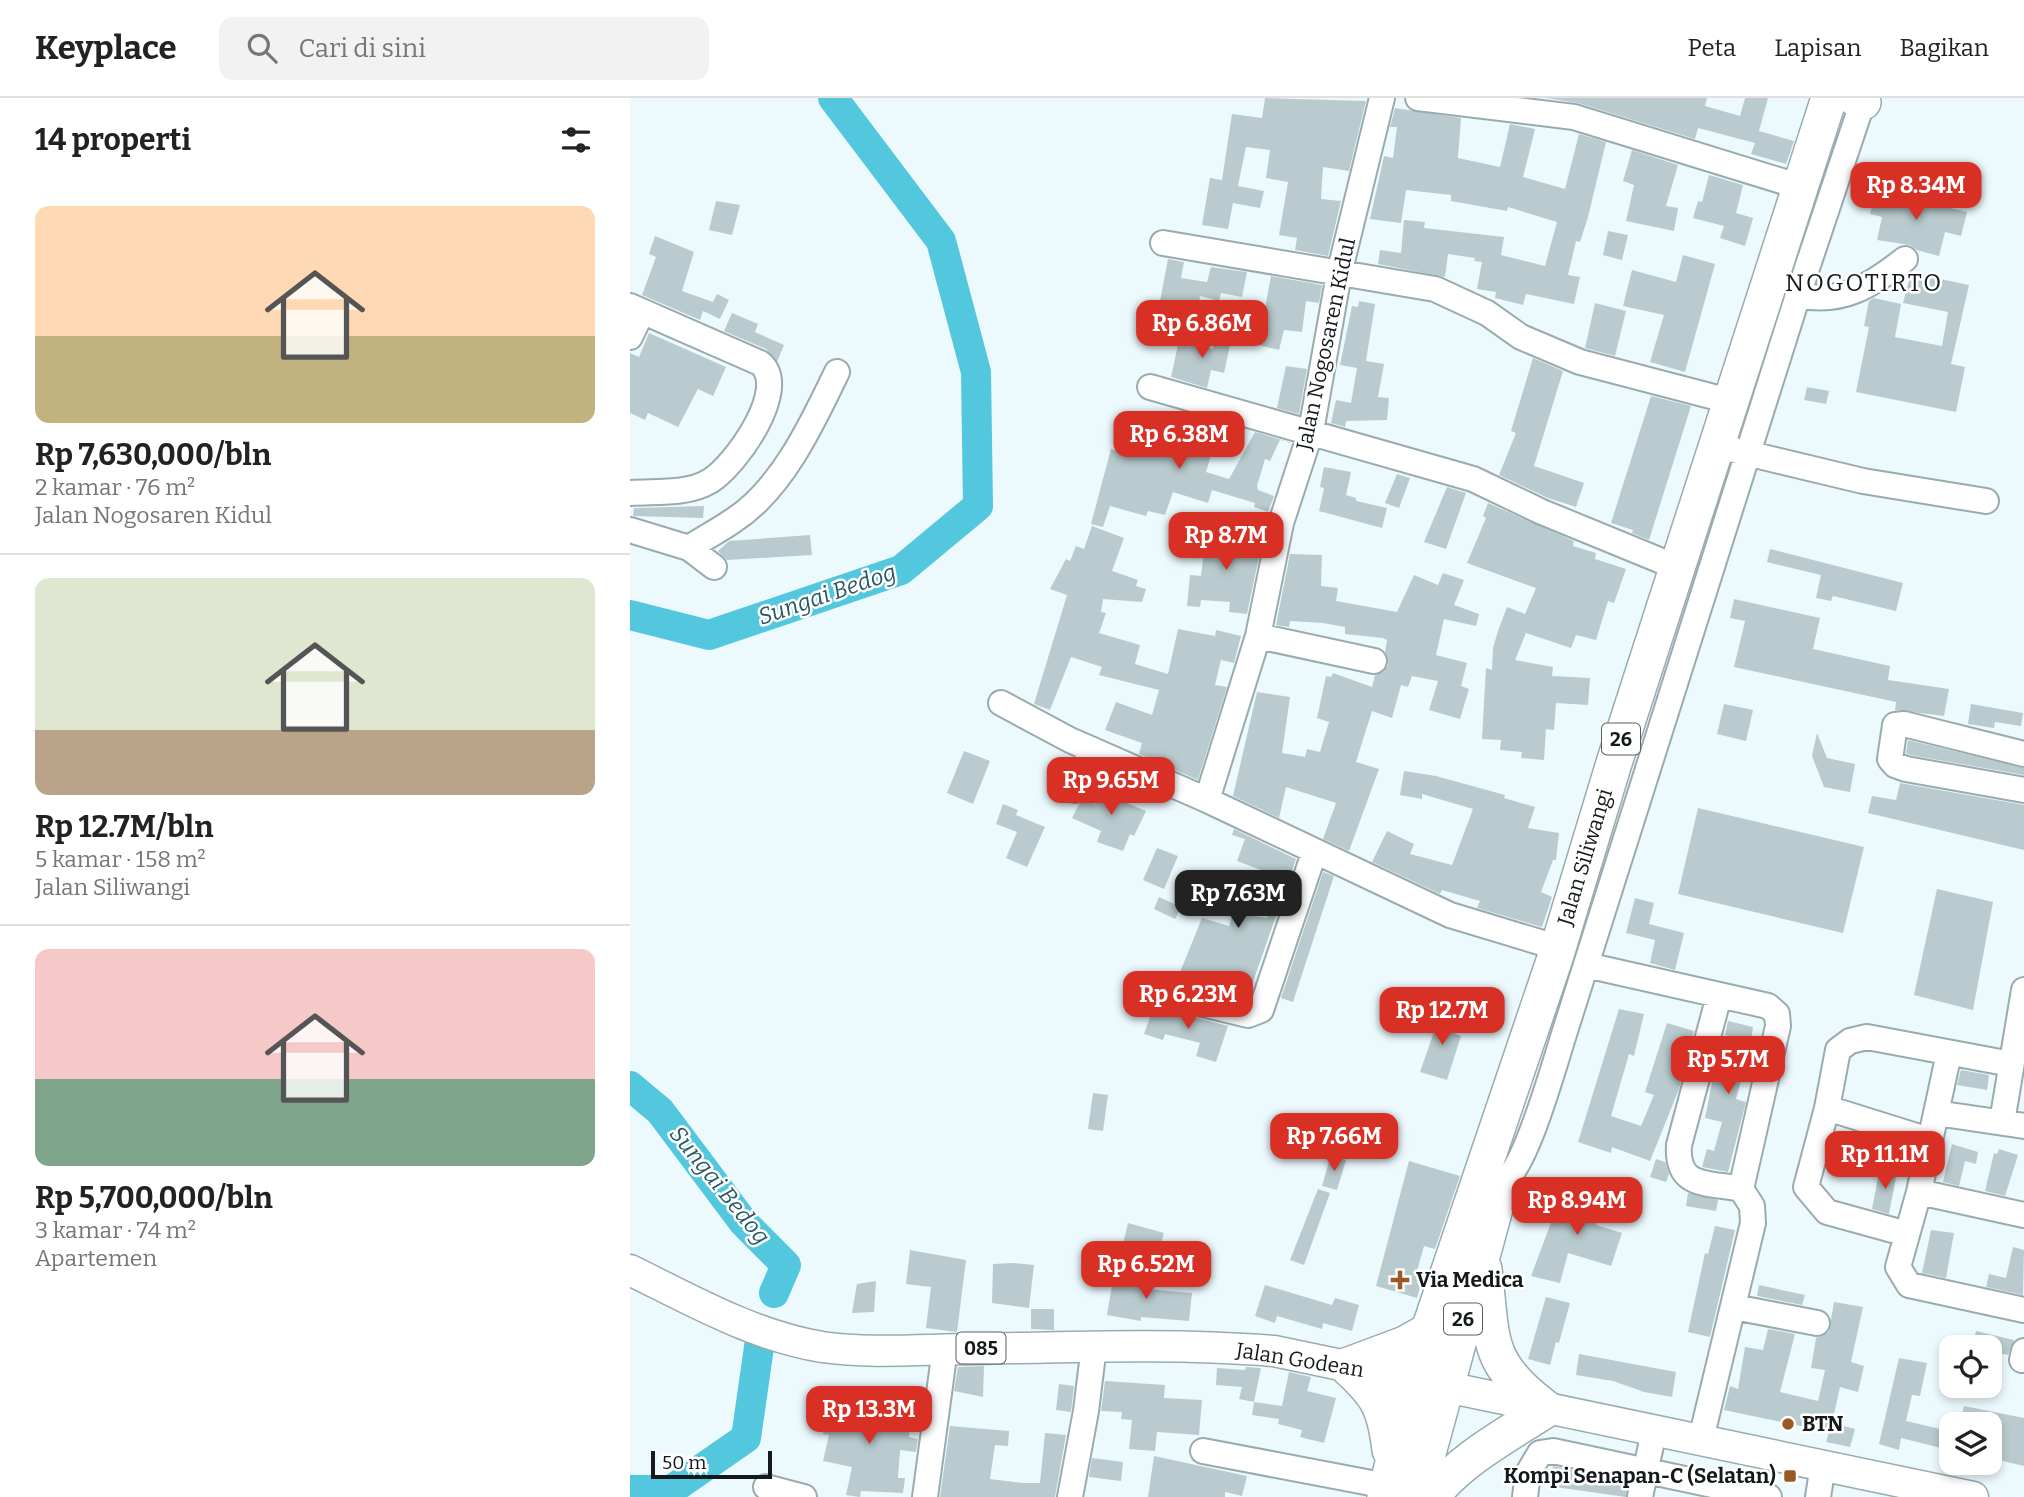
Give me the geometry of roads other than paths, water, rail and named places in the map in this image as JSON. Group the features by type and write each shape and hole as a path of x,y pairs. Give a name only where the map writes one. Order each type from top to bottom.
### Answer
{"highway":[{"name":"Jalan Siliwangi","path":"1429,1383 1428,1331 1491,1180 1741,451 1829,98"},
{"name":"Jalan Siliwangi","path":"1788,255 1859,99"},
{"name":"Jalan Siliwangi","path":"1395,1486 1429,1383 1481,1252 1491,1180 1618,750 1780,302"},
{"path":"1431,1497 1444,1481 1467,1463 1546,1409 1516,1387 1493,1347 1481,1252"},
{"path":"1395,1486 1386,1417 1372,1389 1346,1366 1405,1344 1428,1331"}],"main road":[{"name":"Jalan Godean","path":"630,1270 732,1320 819,1346 874,1353 1094,1346 1274,1351 1973,1497"}],"street":[{"name":"Jalan Nogosaren Kidul","path":"1208,800 1258,636 1281,523 1311,431 1339,274 1382,98"},
{"path":"1418,98 1574,117 1788,183"},
{"path":"1815,98 1596,772 1546,944 1476,1164 1491,1180 1515,1172 1525,1150 1586,965 1741,451 1863,481 1986,502"},
{"path":"1859,99 1780,302 1845,296 1871,285 1905,259"},
{"path":"1163,243 1435,289 1487,313 1521,337 1580,362 1718,398"},
{"path":"630,337 636,309 760,363 766,369 768,385 759,421 722,472 694,487 630,493"},
{"path":"689,548 736,520 761,496 805,439 838,372"},
{"path":"1150,387 1473,479 1542,512 1664,562"},
{"path":"630,530 689,548 714,567"},
{"path":"1258,636 1374,661"},
{"path":"1001,704 1091,749 1208,800 1314,853 1450,915 1546,944"},
{"path":"2024,754 1904,724 1895,726 1891,759 1895,765 1906,769 2024,790"},
{"path":"1075,790 1091,749"},
{"path":"1170,996 1248,1015 1261,1010 1271,988 1314,853"},
{"path":"1586,965 1768,1006 1777,1014 1778,1026 1741,1189 1752,1206 1753,1223 1701,1439"},
{"path":"1936,1113 2013,1124 2011,1064 2024,990"},
{"path":"1718,996 1679,1145 1678,1160 1680,1170 1690,1179 1741,1189"},
{"path":"1907,1234 1827,1212 1806,1187 1827,1108 1838,1050 1850,1041 1867,1037 2011,1064"},
{"path":"1949,1053 1919,1192 1898,1267 1909,1285 2024,1310"},
{"path":"1827,1108 1929,1140"},
{"path":"1919,1192 2024,1215"},
{"path":"1734,1307 1817,1323"},
{"path":"1070,1497 1086,1411 1094,1346"},
{"path":"925,1497 945,1349"},
{"path":"1640,1497 1654,1430"},
{"path":"1203,1451 1395,1486"},
{"path":"1525,1497 1528,1473 1540,1453 1553,1451 1769,1497"},
{"path":"1818,1497 1823,1465"},
{"path":"766,1488 804,1497"}],"waterway":[{"name":"Sungai Bedog","path":"630,615 709,635 901,570 978,506 976,372 941,241 833,98"},
{"name":"Sungai Bedog","path":"630,1086 660,1111 744,1223 786,1265 774,1293"},
{"name":"Sungai Bedog","path":"630,1490 671,1490 746,1438 760,1340"}],"place":[{"name":"Via Medica","path":"1400,1280"},
{"name":"BTN","path":"1788,1424"},
{"name":"Kompi Senapan-C (Selatan)","path":"1790,1476"}],"district":[{"name":"NOGOTIRTO","path":"1864,283"}]}
